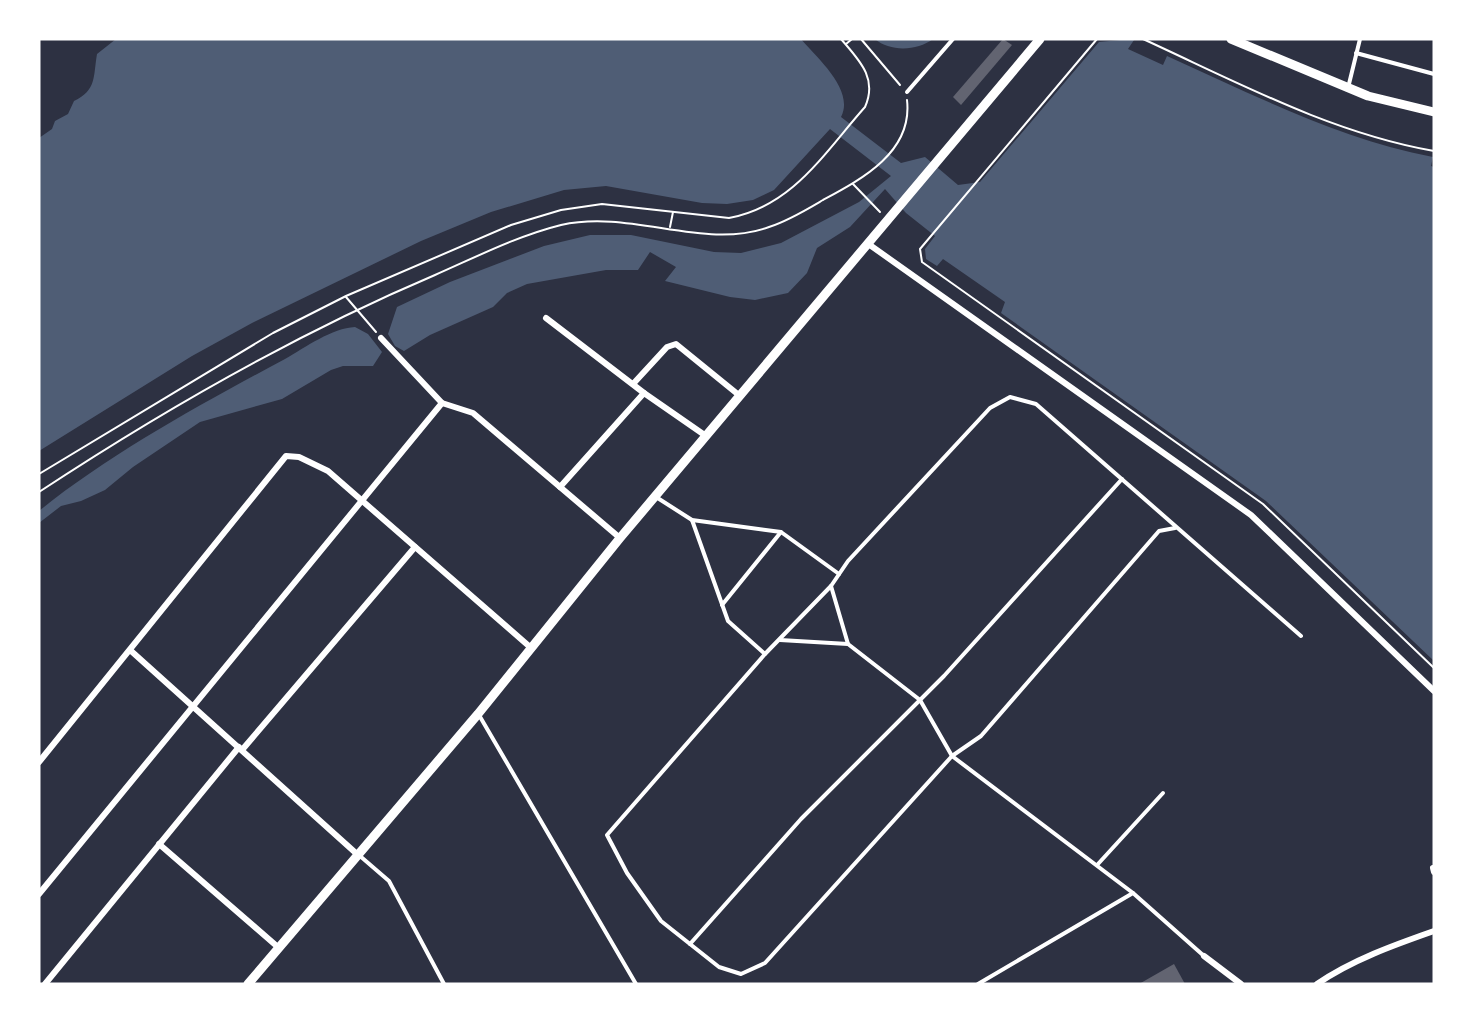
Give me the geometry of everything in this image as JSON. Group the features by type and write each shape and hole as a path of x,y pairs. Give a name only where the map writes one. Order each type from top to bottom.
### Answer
{"street":[{"path":"248,984 478,714 620,538 1040,39"},
{"path":"1231,39 1368,96 1434,112"},
{"path":"867,243 1251,515 1434,692"},
{"path":"546,318 644,393 706,436"},
{"path":"381,338 442,403 473,413 620,538"},
{"path":"633,384 667,347 676,344 740,396"},
{"path":"560,487 644,393"},
{"path":"39,894 442,403"},
{"path":"39,762 286,456 299,458 328,471 530,648"},
{"path":"45,984 159,844 415,547"},
{"path":"130,650 358,855"},
{"path":"159,844 279,948"},
{"path":"1317,984 1342,969 1434,931"},
{"path":"1204,956 1240,984"}],"lane":[{"path":"907,92 953,39"},
{"path":"1348,88 1360,39"},
{"path":"1356,53 1434,74"},
{"path":"1175,528 1159,531 981,736 952,756 765,963 741,974 719,968 661,921 627,873 607,835 765,654 831,586 839,574 990,408 1010,397 1036,404 1301,636"},
{"path":"690,945 801,819 920,700 1122,479"},
{"path":"655,497 692,520 772,528 782,532 839,574"},
{"path":"692,520 722,605 734,629 765,654"},
{"path":"722,605 782,532"},
{"path":"831,586 848,644"},
{"path":"780,640 848,644 920,700 952,756 1098,864 1204,956"},
{"path":"478,714 636,984"},
{"path":"1098,864 1162,793"},
{"path":"358,855 389,881 444,984"},
{"path":"978,984 1133,893"}],"path":[{"path":"39,474 215,366 345,297 537,216 602,204 729,218 747,215 771,205 789,193 865,107 870,96 871,83 866,70 841,39"},
{"path":"846,44 852,39"},
{"path":"39,492 214,385 356,308 518,239 553,227 605,220 710,234 749,233 788,220 853,184 876,168 901,139 907,124 907,92 861,39"},
{"path":"930,236 1096,39"},
{"path":"1143,39 1319,118 1390,143 1434,151"},
{"path":"853,184 875,207"},
{"path":"669,228 673,212"},
{"path":"345,297 381,338"}],"water":[{"path":"116,39 801,39 839,85 844,107 841,117 901,163 925,157 958,185 980,182 1099,42 1130,39 1134,40 1128,49 1163,65 1167,56 1330,127 1398,149 1433,157 1431,166 1434,167 1434,661 1266,501 1001,313 1005,302 943,259 937,266 926,259 925,249 935,236 906,213 885,189 850,227 817,248 807,273 788,293 755,300 730,297 665,281 676,267 650,252 638,270 606,270 527,284 507,293 493,307 430,335 404,351 395,346 388,334 397,307 450,282 544,246 590,235 631,235 714,252 741,253 781,243 859,202 891,176 830,129 774,190 753,200 727,204 702,203 606,186 564,190 491,212 421,241 252,323 192,356 39,451 39,138 52,129 55,121 68,114 74,101 87,92 93,82 97,54"},
{"path":"875,39 933,39 912,48 896,48"},
{"path":"355,327 368,334 382,352 373,366 343,366 331,370 282,399 200,422 133,467 105,490 81,501 61,506 39,523 39,511 127,449 319,339 346,328"}],"building":[{"path":"1003,39 1012,45 961,105 953,97"},
{"path":"1174,964 1185,984 1139,984"}]}
